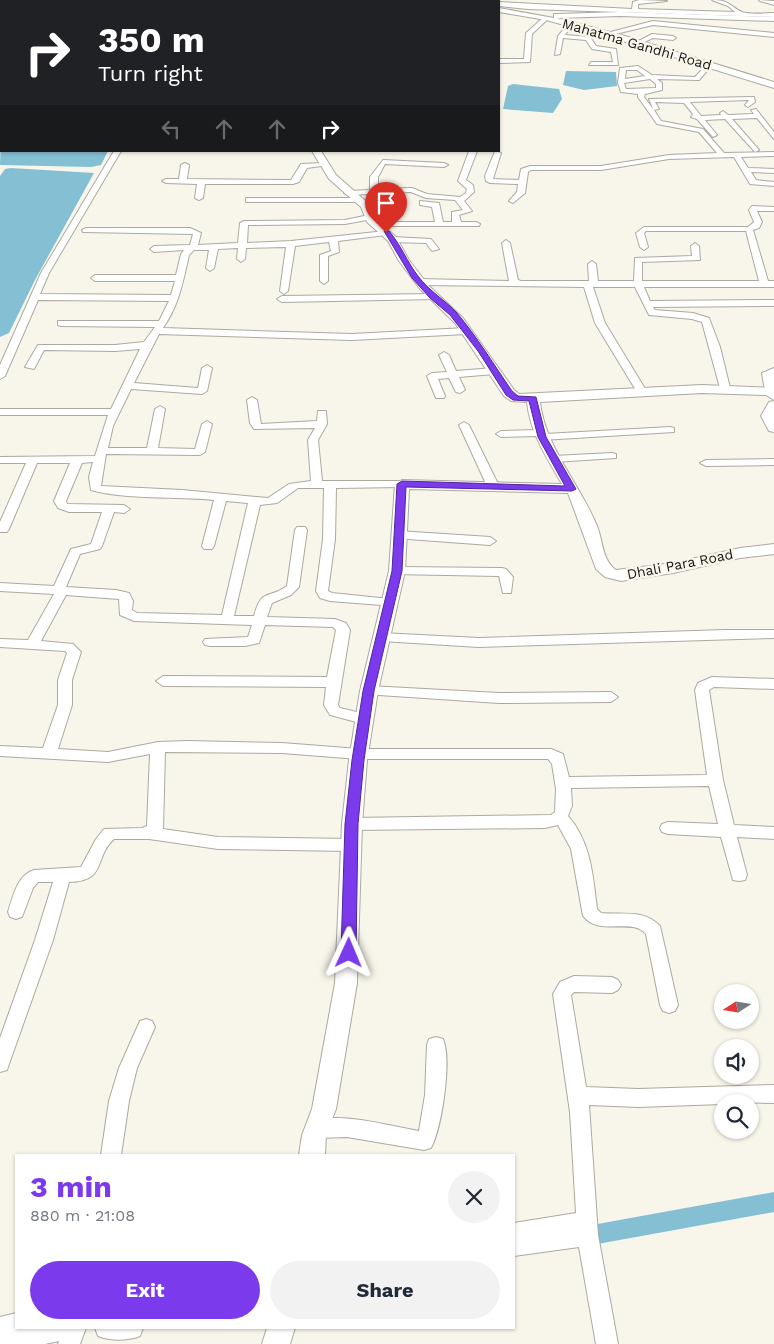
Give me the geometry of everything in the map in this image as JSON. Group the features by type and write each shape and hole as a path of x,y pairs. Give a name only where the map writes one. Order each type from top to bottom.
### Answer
{"main road":[{"path":"396,0 405,0"},
{"name":"Mahatma Gandhi Road","path":"500,10 516,9 710,64 774,85"},
{"path":"546,18 586,14 671,14 774,19"}],"street":[{"path":"516,9 523,0"},
{"path":"635,10 636,4 639,2 663,0 671,14"},
{"path":"715,0 730,5 741,14"},
{"path":"762,0 774,3"},
{"path":"553,7 555,1"},
{"path":"588,8 591,2"},
{"path":"500,4 516,9 553,7 635,10 671,14 774,15"},
{"path":"761,7 765,15"},
{"path":"500,62 528,61 526,57 529,33 546,18"},
{"path":"607,34 652,23 774,35"},
{"path":"557,54 561,36 570,24"},
{"path":"561,36 588,38 594,48"},
{"path":"638,43 652,36 673,38"},
{"path":"591,64 594,48"},
{"path":"584,71 586,65 616,64 614,50 594,48"},
{"path":"500,56 526,57"},
{"path":"622,81 651,77 698,78 710,64"},
{"path":"659,83 659,90 642,92 623,91 621,88 622,71 625,67 638,68 659,83 687,78"},
{"path":"642,92 641,97 659,123 700,130 722,155"},
{"path":"707,128 668,122 651,100 681,101 752,98 754,101 748,105 759,116 774,137"},
{"path":"711,99 755,150"},
{"path":"681,101 700,118 726,150 774,150"},
{"path":"700,118 759,116"},
{"path":"0,376 45,273 117,152"},
{"path":"317,152 332,177 365,206 372,221 390,236 419,282 433,297 453,313 512,396 533,398 725,388 772,394 766,375 767,372 774,371"},
{"path":"249,200 352,196 374,191 416,190 426,196 460,200 468,196 471,190 470,186 462,181 473,152"},
{"path":"497,153 489,176 490,181 523,182"},
{"path":"513,201 521,193 524,171 530,168 601,168 661,158 774,154"},
{"path":"736,155 760,195 774,184"},
{"path":"374,191 374,177 383,162 444,165"},
{"path":"183,181 185,165"},
{"path":"166,181 295,181 305,166 324,165"},
{"path":"213,170 214,177 220,182"},
{"path":"746,170 774,170"},
{"path":"199,198 201,182"},
{"path":"457,224 454,215 468,211 460,200"},
{"path":"423,203 435,204 439,224"},
{"path":"644,247 640,233 644,229 749,229 756,226 758,222 753,210 755,208 774,209"},
{"path":"241,259 244,223 372,221 476,224"},
{"path":"324,281 324,255 335,252 327,222"},
{"path":"302,223 306,242"},
{"path":"419,282 769,284 749,229"},
{"path":"86,230 194,230 197,233 192,249 185,254 175,298 169,313 147,345 129,386 108,426 94,483 95,488 100,490 274,501 291,486 317,484 402,484 572,489"},
{"path":"154,248 192,249 291,244 330,239 390,236 428,241 435,250"},
{"path":"506,243 514,282 520,284"},
{"path":"291,244 283,295 433,297"},
{"path":"695,246 698,256 693,259 638,260 638,283 652,313 693,316 706,320 725,388"},
{"path":"210,268 214,247"},
{"path":"592,264 591,283 600,323 642,392"},
{"path":"95,278 179,278"},
{"path":"34,297 175,298"},
{"path":"647,304 774,303"},
{"path":"61,323 352,337 466,331"},
{"path":"30,367 41,347 114,348 147,345"},
{"path":"444,355 460,390"},
{"path":"129,386 202,391 207,368"},
{"path":"440,396 431,377 494,371"},
{"name":"Dhali Para Road","path":"533,398 541,435 586,516 596,553 604,568 611,574 621,576 673,568 740,553 774,549"},
{"path":"252,400 255,423 258,427 322,424"},
{"path":"774,405 768,416 774,428"},
{"path":"152,452 160,408"},
{"path":"0,412 115,412"},
{"path":"317,484 313,440 322,424 322,413"},
{"path":"0,460 77,460 101,455 200,452 207,424"},
{"path":"464,425 493,486"},
{"path":"501,434 541,435 670,430"},
{"path":"554,459 612,456"},
{"path":"77,460 60,501 62,506 124,509"},
{"path":"2,529 32,461"},
{"path":"706,463 774,462"},
{"path":"330,484 329,539 322,591 330,597 390,603"},
{"path":"312,1154 317,1129 324,1109 346,983 352,824 359,754 368,691 397,571 402,484"},
{"path":"208,546 221,497"},
{"path":"227,620 255,500"},
{"path":"32,646 60,591 75,552 96,546 108,509"},
{"path":"210,642 251,641 267,598 286,594 293,587 301,530"},
{"path":"398,535 490,541"},
{"path":"397,571 502,572 507,577 507,590"},
{"path":"0,586 124,596 127,601 125,612 134,617 306,622 341,626 343,630 333,682 331,705 335,712 364,719"},
{"path":"381,636 448,642 532,644 640,636 774,634"},
{"path":"0,643 68,647 74,652 65,680 66,705 49,753"},
{"path":"163,681 333,682"},
{"path":"738,875 716,780 703,686 712,682 774,684"},
{"path":"368,691 408,695 499,698 610,697"},
{"path":"150,833 155,829 156,822 158,747"},
{"path":"0,751 108,757 158,747 282,748 359,754 551,754 558,758 564,783 563,812 560,817 544,822 352,824"},
{"path":"564,783 716,780"},
{"path":"560,817 571,828 578,841 589,911 594,917 609,921 642,921 650,925 654,931 669,1005"},
{"path":"668,828 773,834"},
{"path":"16,912 30,878 40,874 87,873 92,868 101,842 110,834 150,833 218,844 351,845"},
{"path":"0,1064 44,940 63,875"},
{"path":"607,1344 595,1285 588,1229 578,1096 562,994 566,987 574,984 612,985"},
{"path":"111,1154 119,1101 128,1068 146,1027"},
{"path":"317,1129 347,1128 418,1142 424,1141 428,1133 433,1102 436,1045"},
{"path":"578,1096 638,1098 774,1094"},
{"path":"515,1233 588,1229"},
{"path":"515,1246 588,1229"},
{"path":"0,1328 15,1324"},
{"path":"0,1343 63,1329"},
{"path":"69,1344 75,1329"},
{"path":"276,1344 281,1329"}],"water":[{"path":"566,71 616,72 617,86 584,90 563,85"},
{"path":"513,84 559,89 562,99 553,113 503,109 508,86"},
{"path":"0,152 108,152 101,165 91,167 0,165"},
{"path":"5,169 94,173 35,280 9,333 0,337 0,176"}],"waterway":[{"path":"581,1237 774,1202"}],"route":[{"path":"349,953 352,824 358,760 368,691 397,571 398,519 402,484 572,489 542,437 535,416 533,398 516,398 509,393 481,350 453,313 424,288 404,261 398,247 386,233"}]}
